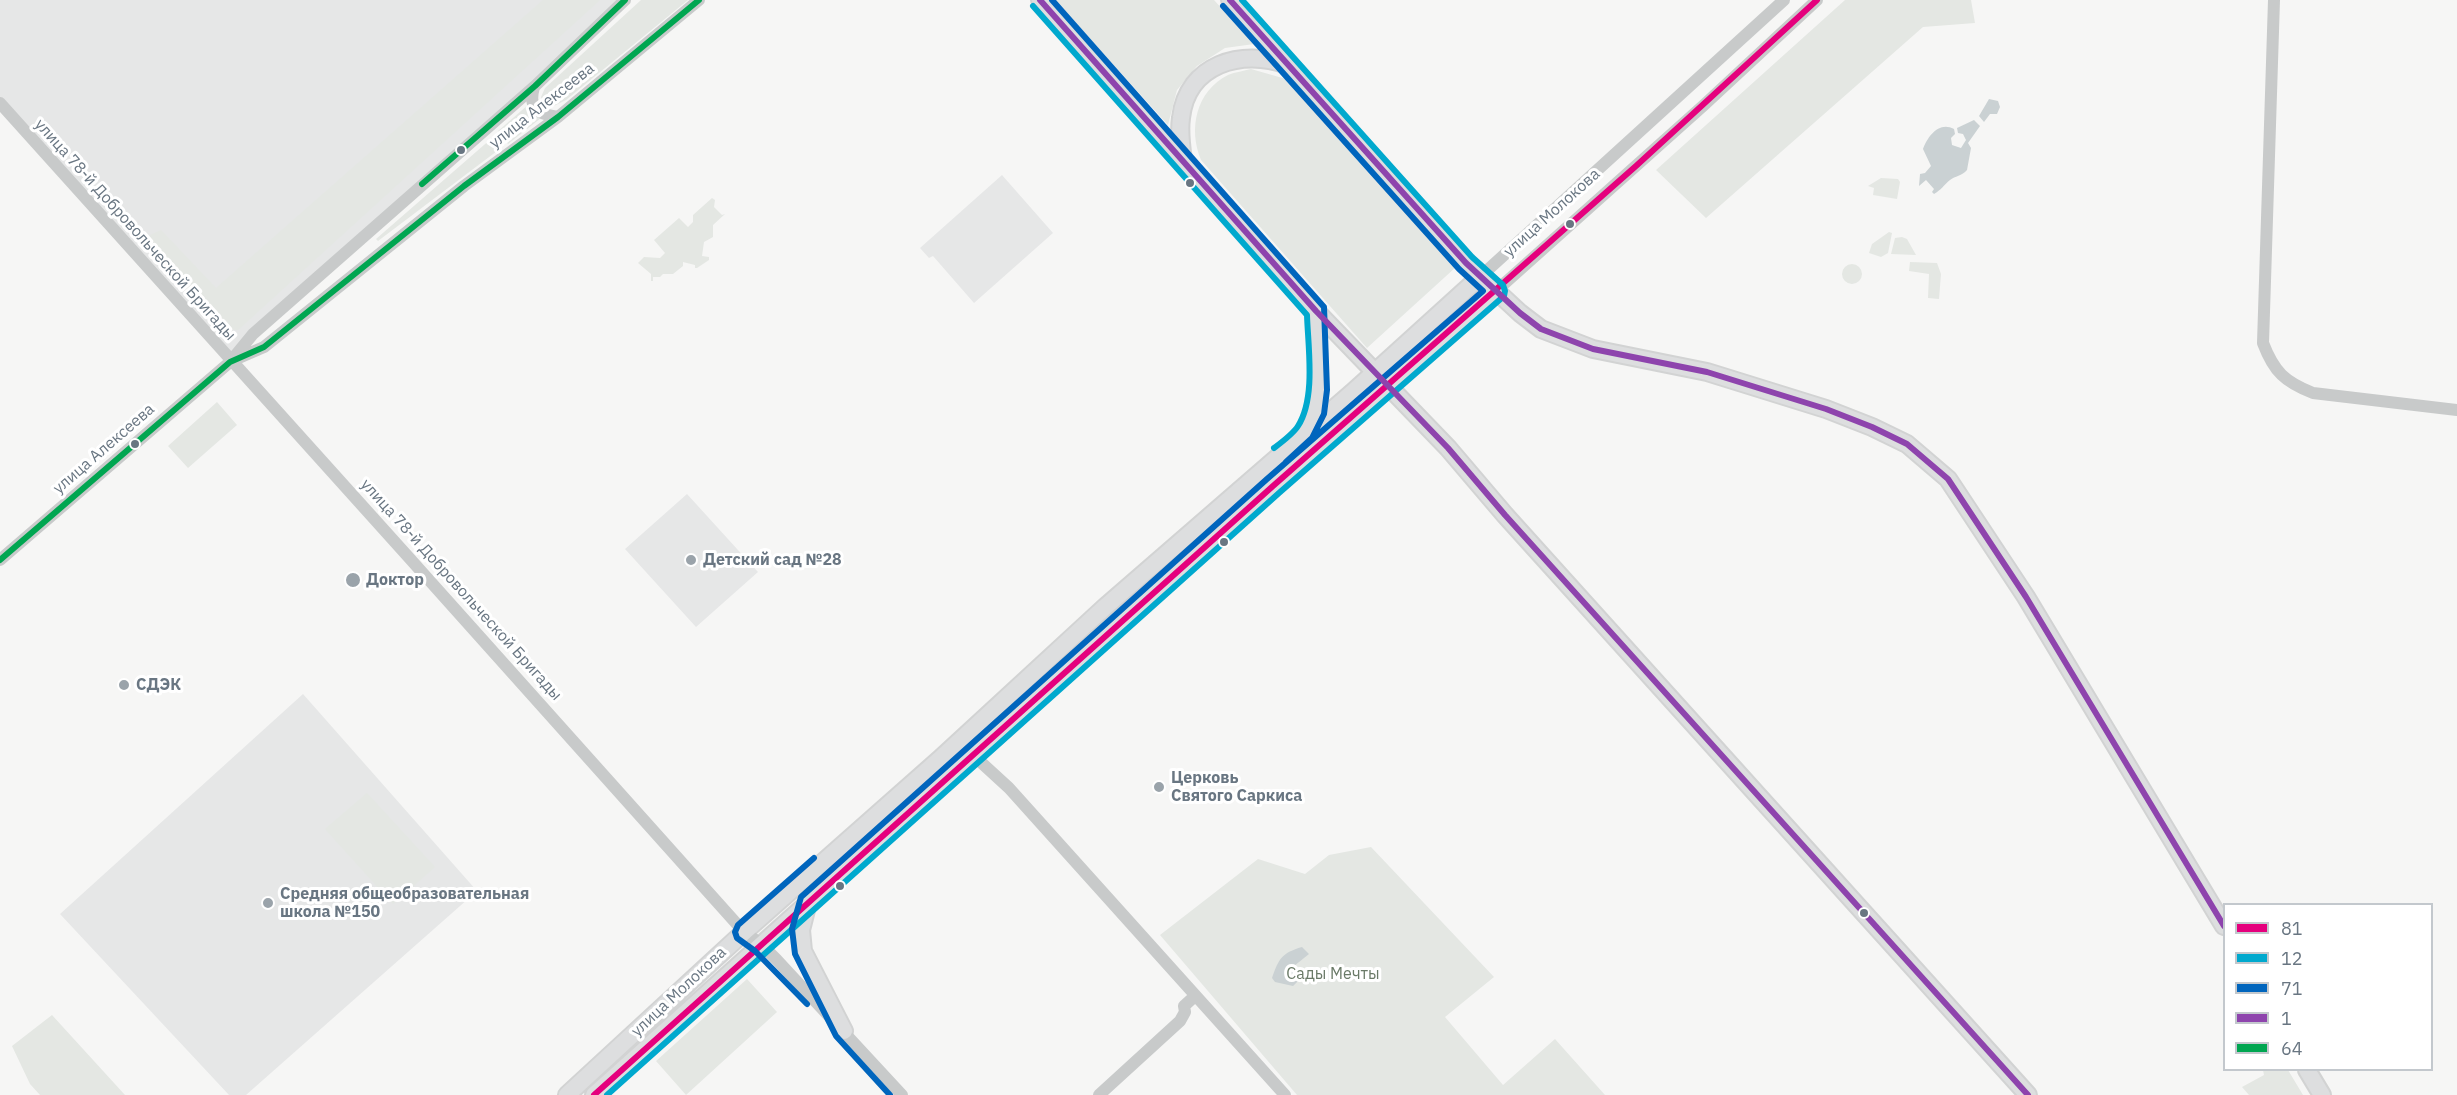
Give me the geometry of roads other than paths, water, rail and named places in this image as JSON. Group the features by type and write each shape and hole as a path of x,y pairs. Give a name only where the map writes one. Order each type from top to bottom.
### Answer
{"main road":[{"path":"1040,0 1316,310 1448,448 1505,515 2028,1095"},
{"path":"1230,0 1466,263 1541,329 1582,346 1707,372 1826,409 1907,444 1948,479 2026,597 2223,924"},
{"path":"1183,160 1180,142 1181,116 1190,90 1206,72 1227,60 1272,59 1288,65"},
{"name":"улица Молокова","path":"567,1095 744,932 941,758 1105,607 1481,276"},
{"name":"улица Молокова","path":"594,1095 1273,486 1496,291"},
{"path":"1305,433 1315,412 1318,390 1316,310"},
{"path":"808,902 801,930 803,951 844,1031"},
{"path":"2308,1071 2322,1095"}],"street":[{"name":"улица Алексеева","path":"0,560 230,362 253,334 534,87 625,0"},
{"name":"улица Алексеева","path":"230,362 264,347 464,186 558,117 699,0"},
{"name":"улица Молокова","path":"1481,276 1784,0"},
{"name":"улица Молокова","path":"1496,291 1704,105 1817,0"},
{"path":"2274,0 2263,343 2269,359 2279,374 2296,386 2313,393 2457,410"},
{"path":"534,87 531,96 534,107 540,113 558,117"},
{"name":"улица 78-й Добровольческой Бригады","path":"0,103 230,362 411,558 744,932 761,944 902,1095"},
{"path":"973,755 1009,788 1285,1095"},
{"path":"1099,1095 1180,1021 1185,1012 1184,1006 1195,996"}],"place":[{"name":"Детский сад №28","path":"691,560"},
{"name":"Доктор","path":"353,580"},
{"name":"СДЭК","path":"124,685"},
{"name":"Церковь Святого Саркиса","path":"1159,787"},
{"name":"Средняя общеобразовательная школа №150","path":"268,903"}],"park label":[{"name":"Сады Мечты","path":"1333,974"}]}
